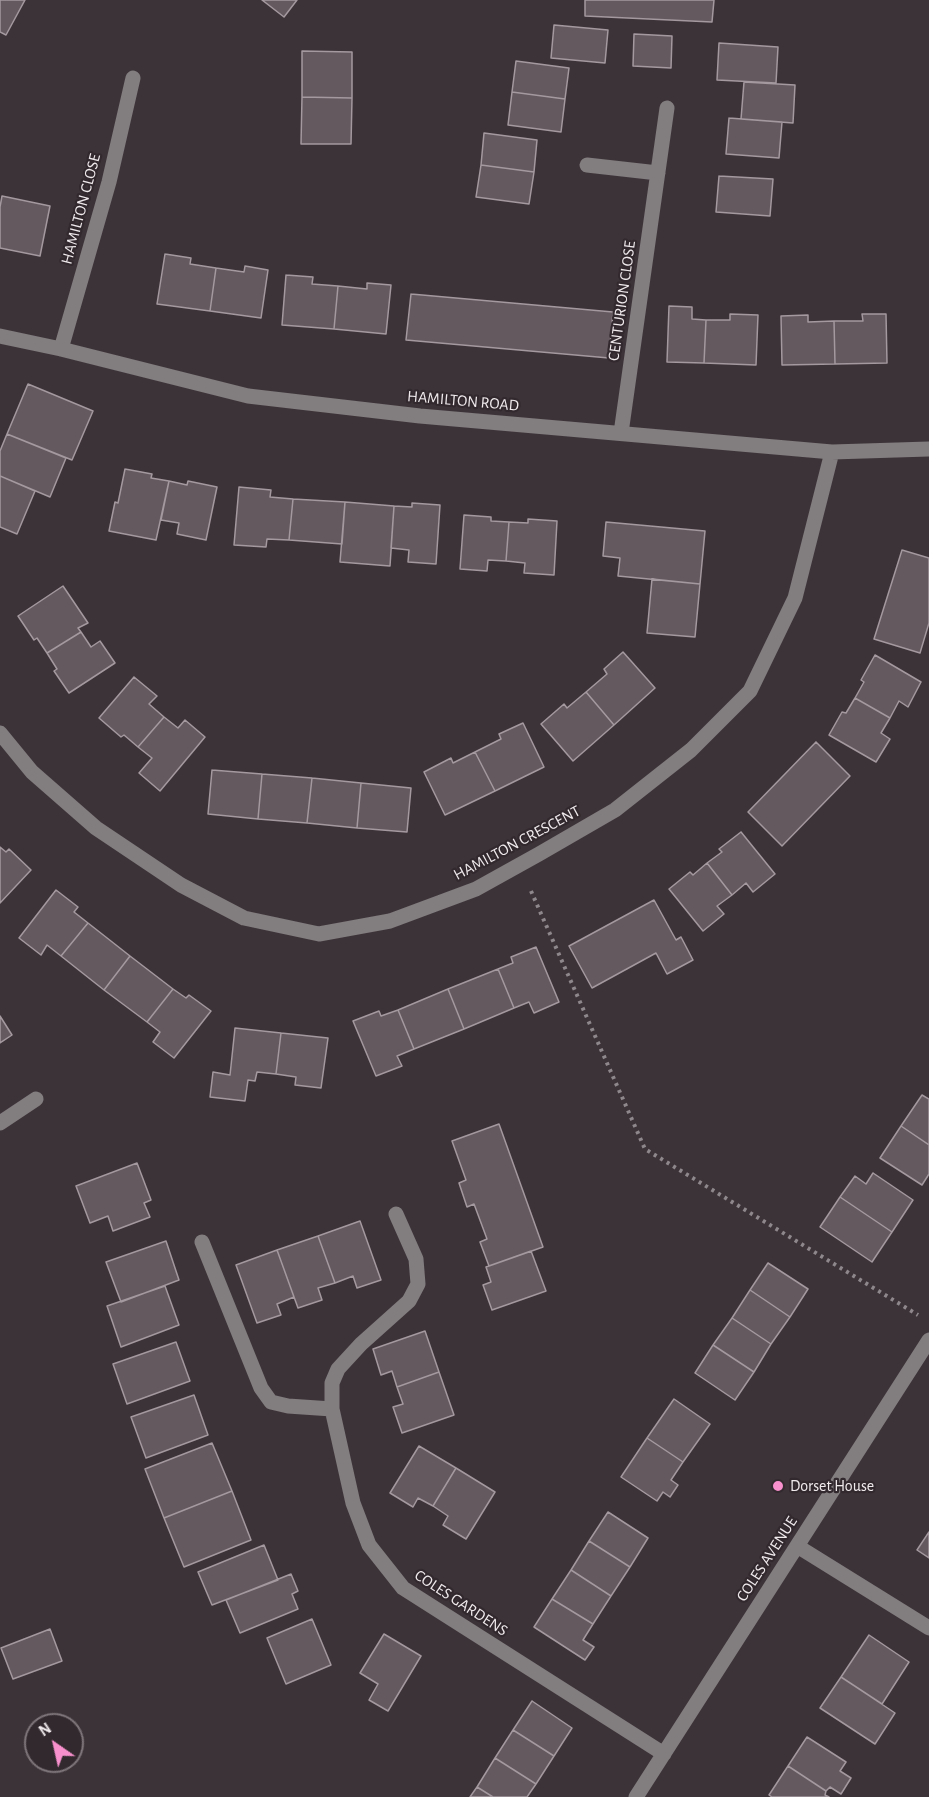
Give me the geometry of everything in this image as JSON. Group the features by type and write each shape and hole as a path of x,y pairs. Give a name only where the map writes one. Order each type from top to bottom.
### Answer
{"street":[{"name":"HAMILTON CLOSE","path":"61,349 108,182 133,78"},
{"name":"CENTURION CLOSE","path":"621,434 667,108"},
{"path":"587,165 658,173"},
{"name":"HAMILTON ROAD","path":"0,336 248,396 420,416 832,452 929,449"},
{"name":"HAMILTON CRESCENT","path":"0,733 32,772 96,828 181,885 244,918 319,934 390,921 476,889 615,810 691,750 750,691 795,598 832,452"},
{"path":"0,1123 36,1099"},
{"name":"COLES GARDENS","path":"396,1214 416,1259 418,1284 409,1301 361,1344 338,1369 332,1383 332,1409 353,1503 369,1545 403,1588 664,1754"},
{"path":"202,1242 261,1389 271,1402 288,1406 332,1409"},
{"name":"COLES AVENUE","path":"636,1797 929,1340"},
{"path":"797,1546 929,1628"}],"path":[{"path":"520,865 645,1149 919,1315"}],"building":[{"path":"0,0 25,0 6,35 0,32"},
{"path":"262,0 297,0 284,17"},
{"path":"585,0 714,0 712,22 585,16"},
{"path":"554,25 608,30 605,63 551,58"},
{"path":"634,34 672,36 671,68 633,66"},
{"path":"719,43 778,47 776,83 717,80"},
{"path":"302,51 352,52 352,98 302,97"},
{"path":"516,61 569,68 565,99 512,92"},
{"path":"744,82 795,85 793,123 741,119"},
{"path":"512,92 565,99 561,132 508,125"},
{"path":"302,97 352,98 351,144 301,144"},
{"path":"729,118 782,122 779,158 726,154"},
{"path":"484,133 537,140 534,172 481,165"},
{"path":"481,165 534,172 529,204 476,197"},
{"path":"719,176 773,179 770,216 716,212"},
{"path":"2,196 50,206 40,256 0,248"},
{"path":"165,254 191,258 190,264 216,268 210,311 157,304"},
{"path":"245,266 268,270 261,318 210,311 216,268 244,272"},
{"path":"286,275 313,277 312,284 338,286 334,329 282,325"},
{"path":"367,283 391,285 386,334 334,329 338,286 367,289"},
{"path":"411,294 613,312 609,358 406,340"},
{"path":"669,306 692,307 692,319 706,320 704,363 667,362"},
{"path":"730,314 758,315 756,365 704,363 706,320 730,320"},
{"path":"862,314 886,314 887,363 835,364 834,321 863,321"},
{"path":"808,315 808,322 834,321 835,364 782,365 781,316"},
{"path":"28,384 93,411 72,460 7,434"},
{"path":"7,434 66,458 50,497 0,476 0,451"},
{"path":"125,469 152,474 151,478 169,481 156,540 109,531"},
{"path":"0,476 35,491 17,534 0,527"},
{"path":"169,481 187,485 188,481 217,487 206,540 177,534 179,523 161,520"},
{"path":"239,487 271,490 270,497 293,499 289,540 267,539 266,547 234,545"},
{"path":"293,499 345,502 342,544 289,540"},
{"path":"345,502 394,506 390,566 340,562"},
{"path":"412,503 440,505 436,564 408,562 409,550 391,548 394,506 412,507"},
{"path":"464,515 491,517 491,521 509,522 506,561 488,560 487,571 460,569"},
{"path":"528,519 557,521 554,575 524,573 525,563 506,561 509,522 528,523"},
{"path":"606,522 705,531 700,584 618,576 620,558 603,556"},
{"path":"902,550 929,558 929,623 920,653 874,639"},
{"path":"652,579 700,584 695,637 647,633"},
{"path":"63,586 88,623 78,628 81,632 47,653 37,638 34,640 18,616"},
{"path":"81,632 91,647 100,641 115,663 69,693 54,671 57,669 47,653"},
{"path":"623,652 655,688 614,725 586,692 607,674 604,669"},
{"path":"875,655 921,682 908,707 899,701 890,718 855,698 864,682 861,680"},
{"path":"134,677 157,696 149,704 164,717 138,747 124,735 121,737 99,718"},
{"path":"586,692 614,725 573,761 541,724 564,704 567,708"},
{"path":"855,698 890,718 881,733 890,739 876,762 829,735 842,712 846,713"},
{"path":"164,717 178,728 185,720 205,737 160,791 139,773 152,758 138,747"},
{"path":"523,723 544,767 495,791 475,752 501,739 499,734"},
{"path":"816,742 850,776 782,846 748,812"},
{"path":"475,752 495,791 445,815 424,772 451,758 453,763"},
{"path":"212,770 262,774 258,819 208,814"},
{"path":"262,774 312,778 307,823 258,819"},
{"path":"312,778 361,783 357,828 307,823"},
{"path":"361,783 411,788 407,832 357,828"},
{"path":"741,832 775,874 753,892 746,883 732,895 707,863 722,852 719,849"},
{"path":"0,847 6,852 9,849 31,870 0,903"},
{"path":"707,863 732,895 717,906 724,914 703,931 669,889 690,872 693,875"},
{"path":"56,890 78,907 74,912 88,923 61,956 47,945 41,955 19,938"},
{"path":"654,900 676,940 681,937 693,960 667,974 656,953 592,988 569,946"},
{"path":"88,923 130,956 104,990 61,956"},
{"path":"536,947 559,1002 534,1013 529,1002 514,1008 498,969 513,963 511,957"},
{"path":"130,956 173,989 147,1022 104,990"},
{"path":"498,969 514,1008 464,1029 448,989"},
{"path":"173,989 186,998 189,995 211,1011 174,1058 153,1042 160,1032 147,1022"},
{"path":"448,989 464,1029 414,1049 398,1010"},
{"path":"398,1010 414,1049 397,1056 402,1066 376,1076 353,1021 379,1011 381,1016"},
{"path":"0,1016 12,1035 0,1043"},
{"path":"235,1028 281,1033 276,1074 257,1072 255,1081 248,1080 245,1101 210,1097 213,1072 230,1075"},
{"path":"281,1033 328,1038 321,1088 295,1085 296,1077 276,1074"},
{"path":"922,1095 929,1099 929,1145 901,1126"},
{"path":"499,1124 543,1247 489,1266 480,1242 487,1239 474,1204 467,1207 459,1183 466,1180 452,1141"},
{"path":"901,1126 929,1145 929,1174 922,1185 880,1158"},
{"path":"137,1163 151,1200 144,1203 150,1217 113,1231 108,1216 90,1223 76,1186"},
{"path":"873,1173 913,1200 892,1232 840,1197 855,1176 866,1184"},
{"path":"840,1197 892,1232 872,1262 820,1227"},
{"path":"360,1221 381,1280 357,1288 353,1276 335,1283 318,1236"},
{"path":"318,1236 335,1283 318,1288 322,1300 298,1308 277,1250"},
{"path":"166,1241 179,1280 121,1302 106,1262"},
{"path":"277,1250 294,1297 277,1304 281,1315 257,1323 236,1265"},
{"path":"531,1251 546,1291 492,1310 483,1285 491,1282 486,1267"},
{"path":"768,1263 808,1289 790,1317 750,1290"},
{"path":"165,1286 179,1325 121,1347 107,1306"},
{"path":"750,1290 790,1317 771,1344 732,1318"},
{"path":"732,1318 771,1344 754,1372 713,1345"},
{"path":"425,1331 439,1372 397,1387 392,1371 381,1375 373,1349"},
{"path":"176,1342 190,1381 127,1404 113,1364"},
{"path":"713,1345 754,1372 735,1400 695,1373"},
{"path":"439,1372 454,1415 402,1433 393,1407 403,1404 397,1387"},
{"path":"194,1395 208,1435 146,1458 131,1417"},
{"path":"674,1399 710,1424 683,1462 647,1438"},
{"path":"647,1438 683,1462 671,1480 678,1485 670,1497 663,1492 657,1501 621,1477"},
{"path":"212,1443 232,1491 164,1518 145,1469"},
{"path":"419,1446 456,1468 433,1506 418,1498 413,1507 390,1493"},
{"path":"456,1468 495,1492 466,1539 443,1525 448,1516 433,1506"},
{"path":"232,1491 251,1540 184,1567 164,1518"},
{"path":"608,1512 648,1538 630,1567 589,1541"},
{"path":"929,1532 929,1558 917,1550"},
{"path":"589,1541 630,1567 611,1596 571,1570"},
{"path":"264,1545 278,1580 212,1605 198,1572"},
{"path":"571,1570 611,1596 593,1624 552,1599"},
{"path":"291,1574 298,1591 292,1594 298,1609 240,1633 226,1600"},
{"path":"552,1599 593,1624 583,1640 594,1647 585,1660 534,1627"},
{"path":"312,1619 331,1665 286,1684 267,1638"},
{"path":"50,1629 62,1661 13,1679 1,1648"},
{"path":"384,1634 421,1656 388,1711 369,1700 378,1684 360,1673"},
{"path":"869,1635 909,1662 882,1704 841,1677"},
{"path":"841,1677 895,1713 875,1744 820,1708"},
{"path":"532,1701 572,1728 554,1756 513,1730"},
{"path":"513,1730 554,1756 536,1784 495,1758"},
{"path":"807,1737 846,1762 840,1771 851,1778 841,1794 830,1787 826,1791 788,1766"},
{"path":"495,1758 536,1784 527,1797 493,1797 477,1787"},
{"path":"788,1766 826,1791 825,1795 829,1797 772,1797 769,1795"},
{"path":"477,1787 493,1797 470,1797"}],"place":[{"name":"Dorset House","path":"778,1486"}]}
